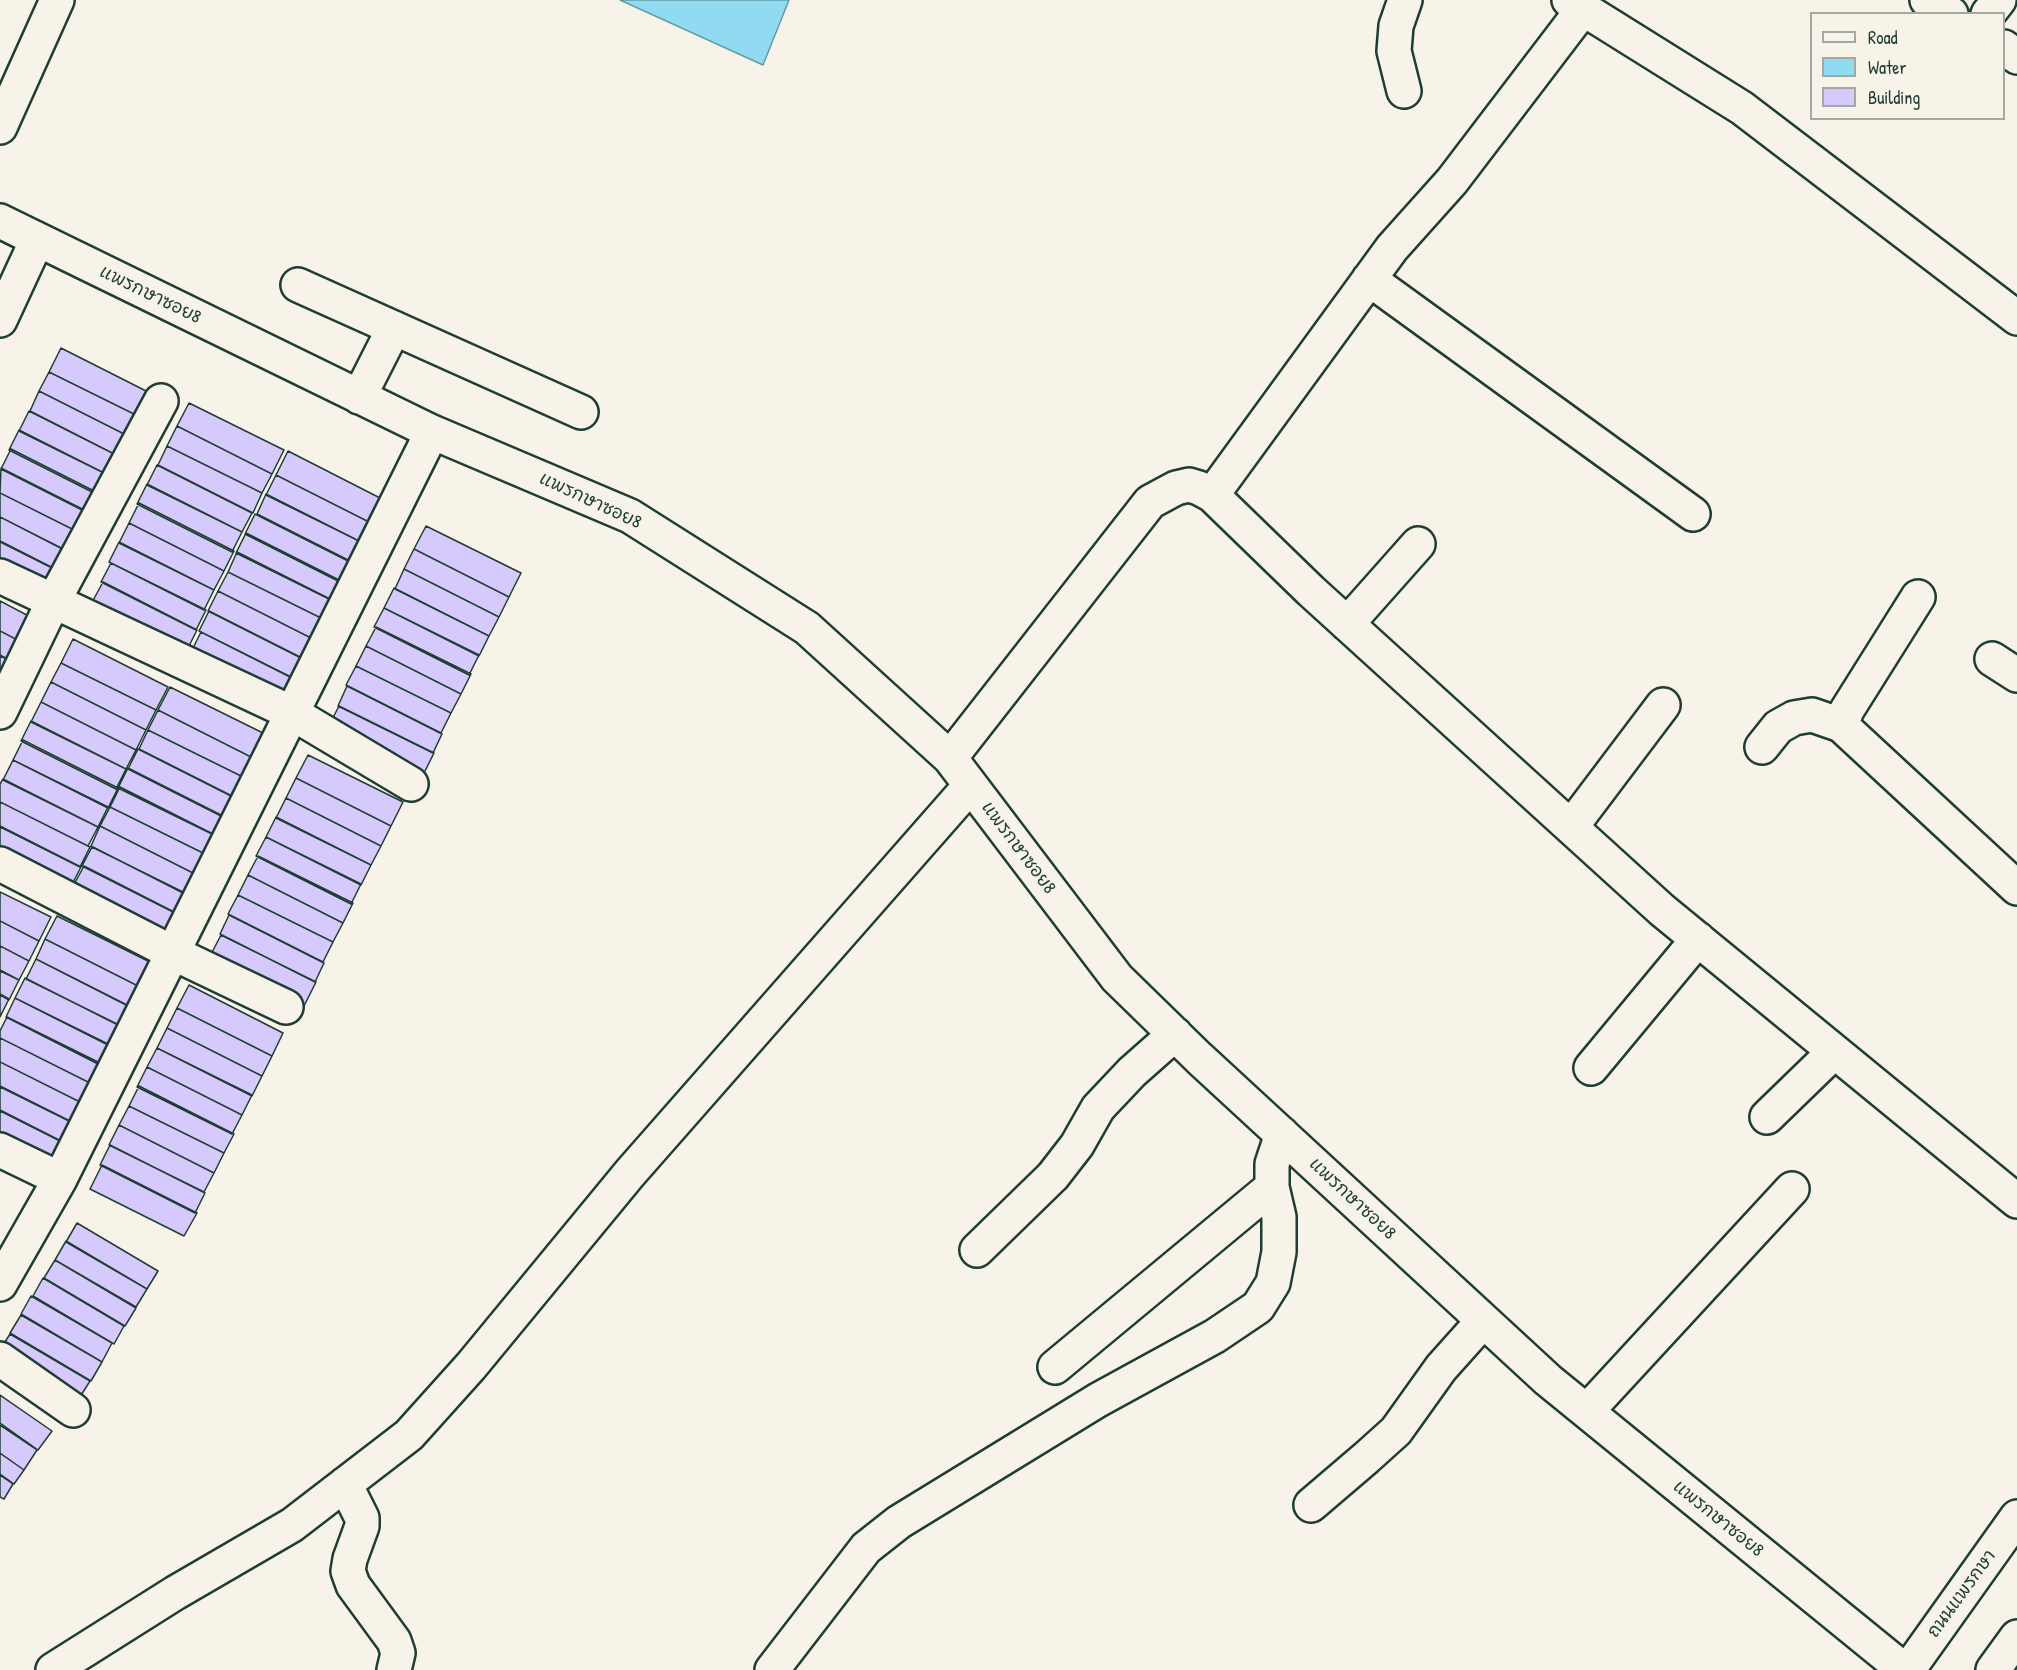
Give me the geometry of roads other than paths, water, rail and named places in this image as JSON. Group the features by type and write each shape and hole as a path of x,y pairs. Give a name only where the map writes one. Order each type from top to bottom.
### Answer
{"street":[{"path":"0,127 57,0"},
{"path":"1404,91 1394,51 1396,26 1405,0"},
{"path":"1927,0 1948,12"},
{"path":"1212,495 1392,248 1452,181 1590,7 1742,108 2017,318"},
{"path":"2005,48 2017,57"},
{"name":"แพรกษาซอย8","path":"0,222 432,432 630,516 807,628 950,758 1117,978 1175,1034 1548,1380 1906,1670"},
{"path":"0,320 37,240"},
{"path":"1369,279 1693,514"},
{"path":"298,285 581,412"},
{"path":"359,397 394,328"},
{"path":"0,712 54,600 161,401"},
{"path":"0,1284 60,1179 432,432"},
{"path":"950,758 1150,502 1176,488 1189,485 1212,495 1347,624 1662,910 2017,1201"},
{"path":"1347,624 1418,544"},
{"path":"0,576 292,713 411,784"},
{"path":"1841,725 1847,710 1917,597"},
{"path":"1571,827 1663,705"},
{"path":"1762,747 1778,727 1794,718 1812,715 1841,725 2017,888"},
{"path":"53,1670 175,1593 292,1525 353,1500 471,1366 630,1173 970,786"},
{"path":"0,864 286,1008"},
{"path":"1590,1068 1698,939"},
{"path":"977,1250 1053,1176 1077,1145 1098,1108 1132,1072 1175,1034"},
{"path":"1767,1117 1834,1052"},
{"path":"772,1670 866,1548 899,1522 1098,1400 1215,1336 1258,1307 1273,1283 1279,1252 1279,1218 1272,1187 1272,1164 1282,1134"},
{"path":"0,1149 60,1179"},
{"path":"1055,1367 1272,1187"},
{"path":"1587,1412 1792,1189"},
{"path":"1311,1505 1396,1431 1441,1368 1483,1321"},
{"path":"0,1359 73,1410"},
{"path":"353,1500 362,1528 350,1559 348,1571 353,1585 394,1641 398,1653 394,1670"},
{"name":"ถนนแพรกษา","path":"1906,1670 2017,1517"},
{"path":"1994,1670 2017,1637"}],"water":[{"path":"620,0 789,0 763,65"}]}
